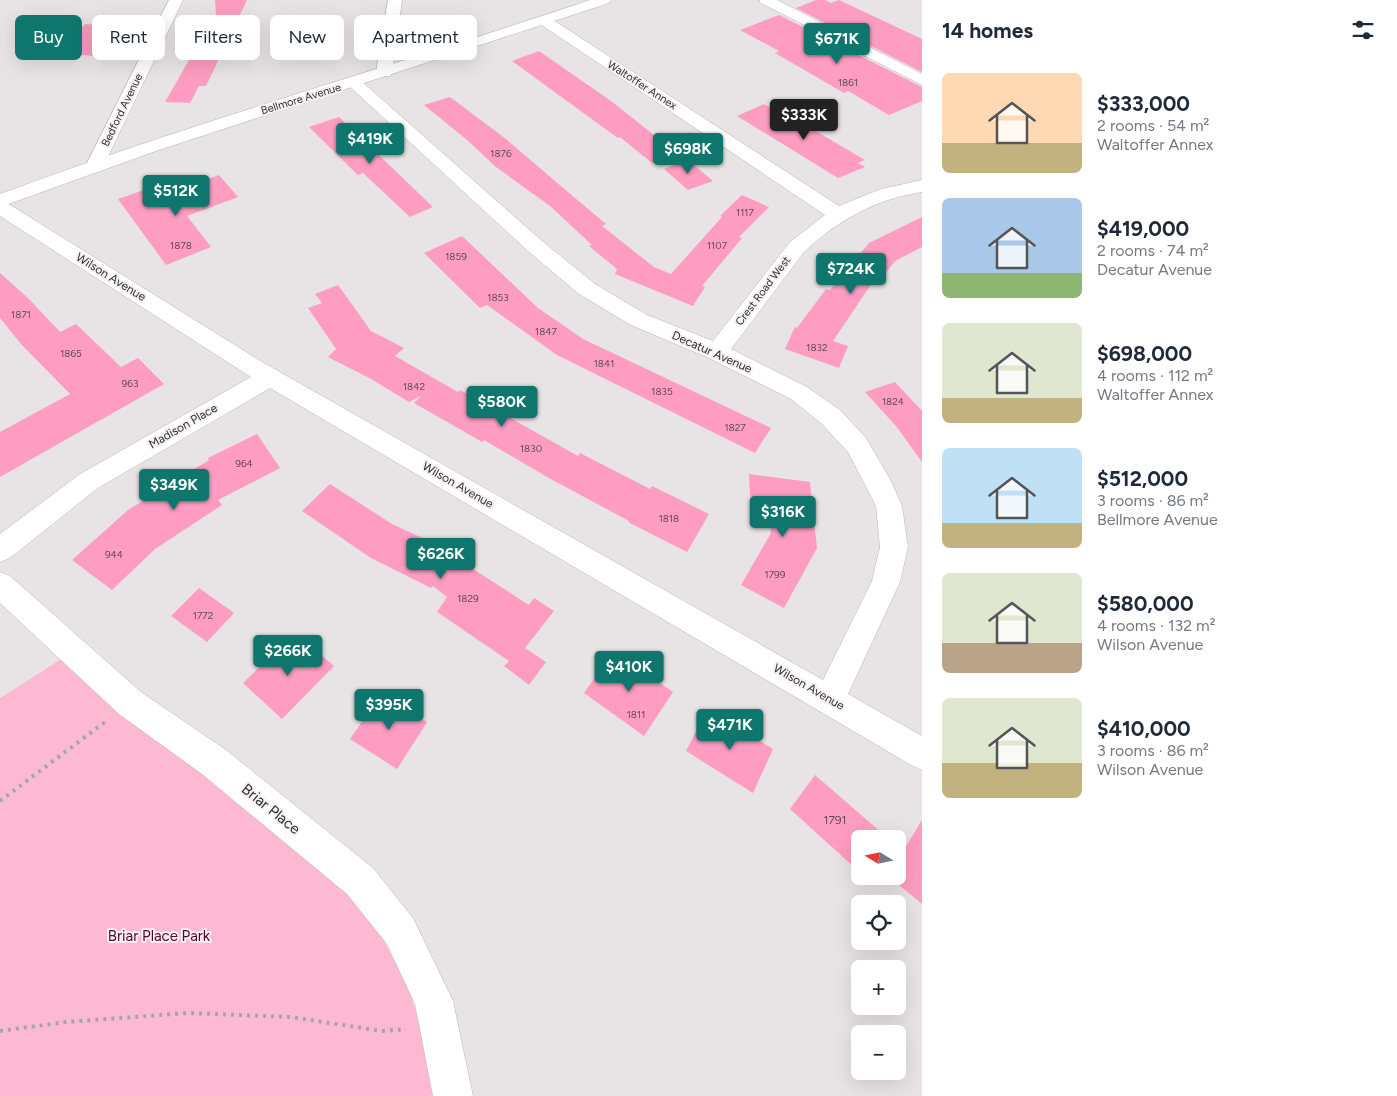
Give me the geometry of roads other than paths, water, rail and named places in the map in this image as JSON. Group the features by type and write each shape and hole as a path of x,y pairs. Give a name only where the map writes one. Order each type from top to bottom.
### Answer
{"street":[{"name":"Bedford Avenue","path":"94,167 176,0"},
{"path":"384,73 394,0"},
{"name":"Bellmore Avenue","path":"0,201 148,148 354,83 604,0"},
{"path":"766,0 922,80"},
{"name":"Waltoffer Annex","path":"545,21 838,215"},
{"name":"Decatur Avenue","path":"354,83 535,246 587,289 640,320 716,352 798,393 831,417 857,446 882,489 889,506 894,547 886,582 830,699"},
{"name":"Crest Road West","path":"716,352 797,247 812,232 838,215 886,192 922,186"},
{"name":"Wilson Avenue","path":"0,207 254,368 271,376 830,699 922,754"},
{"name":"Madison Place","path":"0,550 89,481 271,376"},
{"name":"Briar Place","path":"0,585 130,703 214,762 360,881 400,931 434,1001 453,1096"}],"park label":[{"name":"Briar Place Park","path":"159,936"}]}
